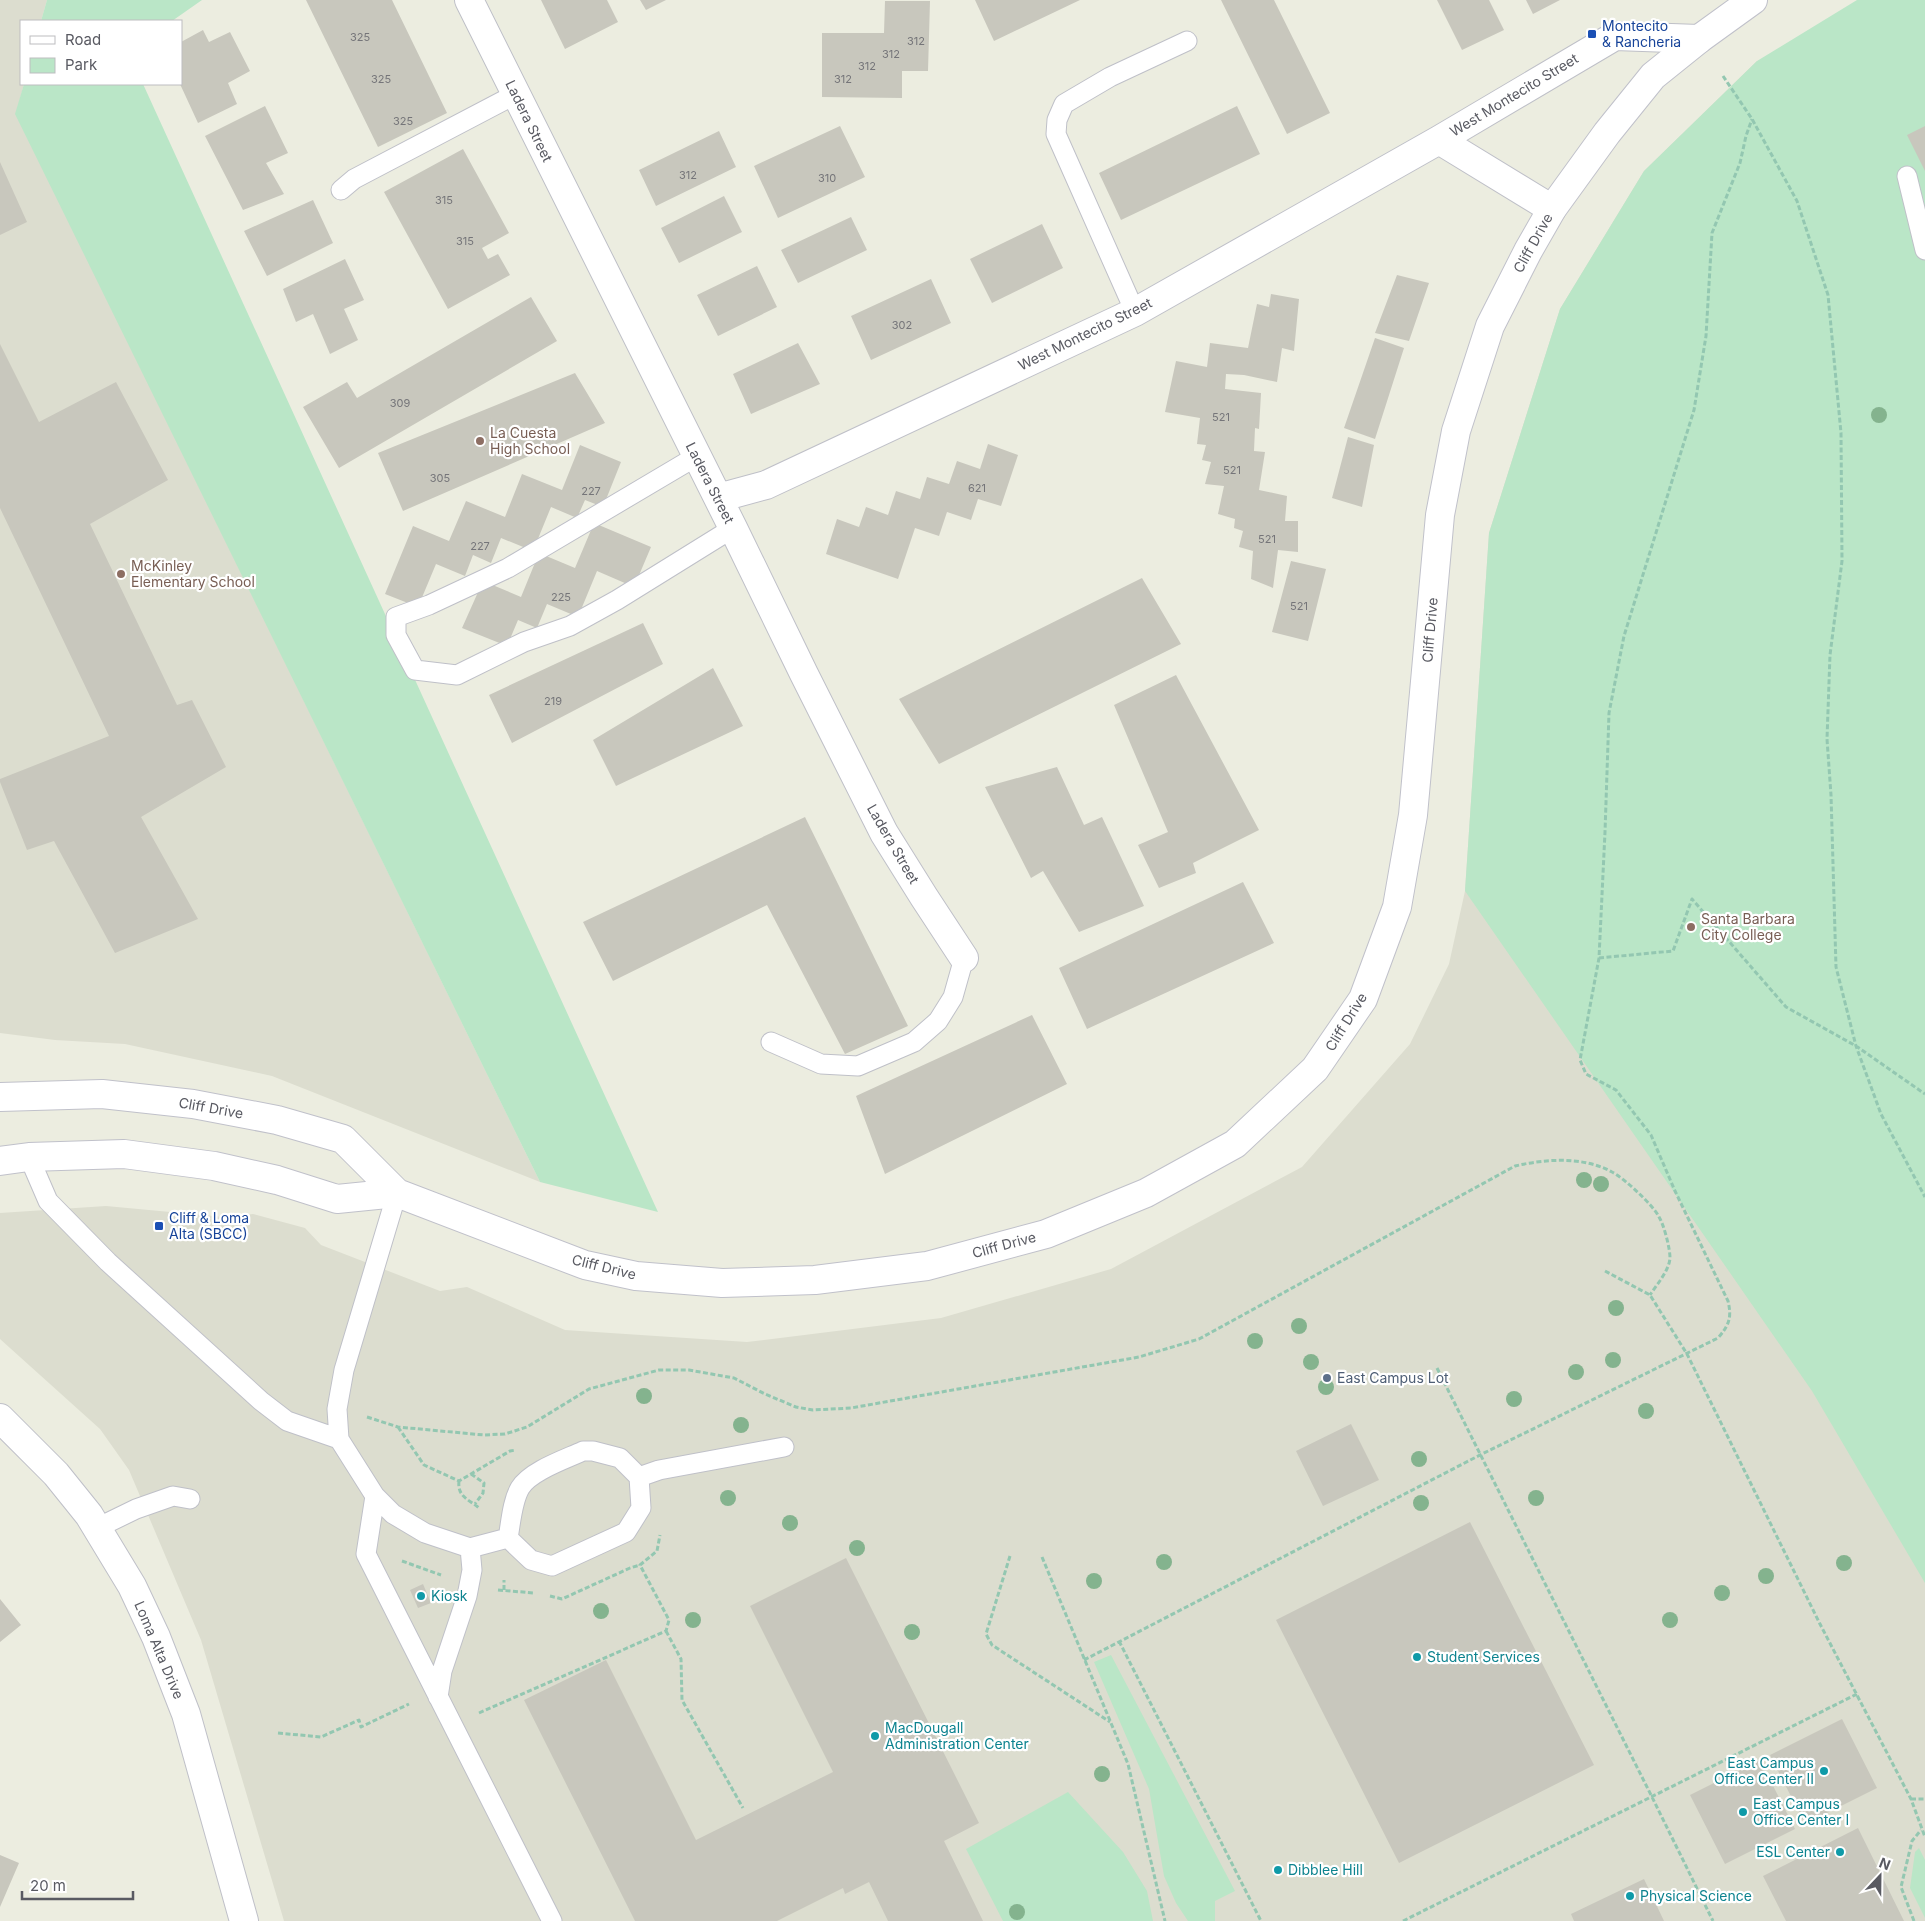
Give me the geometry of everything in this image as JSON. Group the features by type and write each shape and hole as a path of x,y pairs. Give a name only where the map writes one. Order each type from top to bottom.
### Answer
{"main road":[{"name":"Ladera Street","path":"469,0 884,833 964,958"},
{"path":"1699,39 1753,0"},
{"name":"West Montecito Street","path":"718,498 766,485 1135,312 1439,140 1615,36 1699,39"},
{"name":"Cliff Drive","path":"0,1097 102,1094 193,1104 277,1120 343,1139 397,1192 585,1265 636,1276 722,1284 815,1280 927,1266 1046,1234 1146,1193 1235,1144 1315,1070 1363,999 1398,907 1413,815 1440,515 1456,431 1490,326 1528,251 1552,209 1607,133 1653,76 1699,39"},
{"name":"West Montecito Street","path":"1439,140 1552,209"},
{"name":"Cliff Drive","path":"0,1161 30,1157 124,1154 214,1166 277,1180 336,1200 397,1192"},
{"name":"Loma Alta Drive","path":"0,1418 56,1474 97,1528 132,1586 156,1636 186,1714 244,1921"}],"lane":[{"path":"1135,312 1056,134 1057,120 1064,104 1110,77 1187,41"},
{"path":"341,190 354,179 516,94"},
{"path":"1907,176 1925,250"},
{"path":"697,456 508,568 429,605 396,617 396,635 414,670 458,675 524,642 570,626 617,600 733,528"},
{"path":"771,1042 821,1064 858,1066 866,1063 914,1042 938,1021 953,997 964,958"},
{"path":"30,1157 48,1200 108,1262 231,1375 260,1401 287,1421 339,1439"},
{"path":"397,1192 344,1370 337,1410 339,1439 375,1496 393,1514 425,1533 470,1548 508,1538"},
{"path":"639,1477 658,1470 784,1447"},
{"path":"583,1451 593,1451 620,1458 639,1477 640,1508 626,1532 552,1566 531,1560 508,1538 515,1502 520,1488 530,1476 583,1451"},
{"path":"97,1528 136,1509 173,1496 190,1499"},
{"path":"375,1496 366,1554 552,1921"},
{"path":"438,1697 442,1670 467,1596 472,1570 470,1548"}],"path":[{"path":"1723,76 1752,119 1797,201 1828,295 1841,433 1842,561 1830,655 1827,739 1831,795 1836,968 1856,1046 1881,1114 1925,1197"},
{"path":"1084,1660 1480,1455 1718,1338 1727,1328 1731,1312 1728,1301 1675,1191 1651,1135 1616,1090 1610,1085 1592,1079 1580,1065 1598,958 1609,713 1624,636 1696,401 1706,336 1712,233 1740,163 1752,119"},
{"path":"1598,958 1673,951 1692,899 1786,1007 1856,1046 1925,1094"},
{"path":"373,1419 398,1427 484,1435 505,1434 527,1427 589,1389 659,1370 689,1370 734,1378 779,1401 796,1407 813,1410 851,1408 1139,1356 1199,1339 1514,1166 1536,1161 1579,1162 1612,1172 1626,1182 1659,1216 1666,1236 1670,1257 1666,1269 1650,1295"},
{"path":"1605,1271 1650,1295 1687,1354 1820,1624 1910,1799 1925,1837"},
{"path":"1437,1368 1713,1921"},
{"path":"398,1427 424,1465 459,1481"},
{"path":"459,1481 510,1451 519,1449"},
{"path":"471,1474 484,1483 483,1493 474,1504"},
{"path":"459,1481 458,1487 465,1500 480,1509"},
{"path":"1010,1556 986,1634 992,1645 1110,1723"},
{"path":"1042,1557 1128,1764 1165,1921"},
{"path":"400,1560 444,1576"},
{"path":"646,1576 669,1620 666,1631 681,1660 682,1700 743,1808"},
{"path":"504,1580 504,1590"},
{"path":"474,1716 666,1631"},
{"path":"1119,1641 1260,1921"},
{"path":"1402,1921 1857,1694"},
{"path":"278,1734 321,1737 359,1720 361,1726 409,1704"},
{"path":"1910,1799 1925,1799"},
{"path":"1914,1921 1901,1887 1912,1841 1921,1830"}],"shaded area":[{"name":"McKinley Elementary School","path":"0,0 47,0 41,20 20,20 20,85 24,85 16,114 540,1182 272,1076 125,1044 55,1040 0,1033"},
{"name":"Santa Barbara City College","path":"1757,61 1925,675 1925,1921 284,1921 201,1640 129,1470 100,1429 0,1339 0,1213 106,1206 224,1217 253,1214 305,1228 321,1245 440,1291 467,1287 565,1330 747,1342 941,1318 1111,1269 1302,1167 1410,1044 1449,964 1465,891 1489,533 1560,309 1644,171"}],"green space":[{"path":"47,0 202,0 173,20 41,20"},
{"path":"1857,0 1925,0 1925,1583 1812,1391 1465,891 1489,533 1560,309 1644,171 1757,61"},
{"path":"24,85 143,85 658,1212 540,1182 15,114"},
{"path":"1111,1655 1235,1891 1215,1901 1215,1921 1188,1921 1176,1903 1164,1876 1149,1789 1094,1662"},
{"path":"1068,1792 1123,1852 1147,1891 1153,1921 1003,1921 966,1849"},
{"path":"1919,1848 1925,1860 1925,1918 1910,1888 1915,1852"}],"building":[{"path":"306,0 392,0 447,113 378,147"},
{"path":"541,0 607,0 618,22 565,49"},
{"path":"640,0 666,0 646,10"},
{"path":"975,0 1080,0 994,41"},
{"path":"1221,0 1274,0 1330,113 1287,134"},
{"path":"1437,0 1489,0 1504,30 1462,50"},
{"path":"1526,0 1560,0 1533,14"},
{"path":"885,1 930,1 928,71 902,71 902,98 822,97 822,33 884,33"},
{"path":"203,30 209,42 230,32 250,71 228,83 237,104 198,123 180,85 182,85 182,41"},
{"path":"265,106 288,153 266,163 284,194 243,210 205,136"},
{"path":"1237,106 1260,154 1121,220 1099,173"},
{"path":"840,126 865,177 778,218 754,166"},
{"path":"1925,126 1925,171 1907,135"},
{"path":"719,131 736,167 656,206 639,170"},
{"path":"463,149 509,233 482,248 488,259 498,254 510,275 448,309 384,192"},
{"path":"0,162 27,222 0,235"},
{"path":"724,196 742,232 679,263 661,228"},
{"path":"313,200 333,243 267,276 244,231"},
{"path":"851,217 867,250 798,283 781,250"},
{"path":"1042,224 1063,268 992,303 970,259"},
{"path":"345,259 364,300 344,309 358,340 330,354 313,314 296,322 283,289"},
{"path":"757,266 777,307 718,336 697,295"},
{"path":"1397,275 1429,283 1409,341 1375,333"},
{"path":"931,279 951,323 871,360 851,316"},
{"path":"1271,294 1299,299 1294,351 1282,348 1277,382 1244,375 1226,374 1225,389 1261,393 1259,429 1255,428 1254,451 1265,452 1259,490 1287,496 1285,521 1298,521 1298,552 1278,550 1273,588 1251,579 1253,551 1239,547 1243,531 1234,528 1235,519 1218,514 1224,486 1205,484 1211,462 1202,460 1206,445 1197,444 1200,418 1165,412 1176,361 1207,367 1210,343 1248,348 1257,304 1269,307"},
{"path":"531,297 557,341 339,468 303,407 347,382 357,398"},
{"path":"1375,338 1404,348 1375,439 1344,428"},
{"path":"798,343 820,384 751,414 733,374"},
{"path":"0,344 39,422 116,382 168,480 90,524 177,705 192,700 226,767 141,817 198,919 115,953 54,841 27,850 0,782 0,779 109,736 0,508"},
{"path":"575,373 605,423 403,511 378,453"},
{"path":"1348,437 1374,445 1362,507 1332,498"},
{"path":"988,444 1018,455 1001,506 978,499 971,520 947,512 939,536 915,528 898,579 826,554 837,519 859,527 866,507 888,515 896,491 920,499 927,477 949,484 957,461 980,469"},
{"path":"580,445 621,462 603,507 585,500 577,518 551,507 533,551 501,538 491,563 473,555 465,576 436,564 418,607 385,594 413,526 449,541 466,501 505,517 522,474 562,490"},
{"path":"594,523 651,547 634,587 597,571 578,617 547,604 537,628 518,620 507,646 462,628 483,581 521,597 539,553 575,568"},
{"path":"1291,561 1326,569 1308,641 1272,632"},
{"path":"1142,578 1181,644 939,764 899,699"},
{"path":"643,623 663,664 512,743 489,695"},
{"path":"713,668 743,726 616,786 593,740"},
{"path":"1176,675 1259,830 1193,863 1196,873 1159,888 1138,845 1168,832 1114,705"},
{"path":"1057,767 1084,825 1102,817 1144,906 1079,932 1043,871 1031,878 985,787"},
{"path":"805,817 908,1026 845,1054 767,905 613,981 583,922"},
{"path":"1243,882 1274,943 1087,1029 1059,968"},
{"path":"1032,1015 1067,1084 885,1174 856,1096"},
{"path":"1351,1424 1379,1480 1323,1506 1296,1451"},
{"name":"Student Services","path":"1470,1522 1594,1765 1399,1863 1276,1620"},
{"name":"MacDougall Administration Center","path":"846,1558 979,1823 944,1841 983,1921 888,1921 869,1882 845,1894 843,1888 777,1921 635,1921 524,1700 606,1660 696,1840 833,1772 750,1606"},
{"name":"Kiosk","path":"423,1584 431,1603 418,1608 410,1590"},
{"path":"0,1599 21,1625 0,1642"},
{"name":"East Campus Office Center II","path":"1842,1719 1877,1788 1805,1824 1770,1755"},
{"name":"East Campus Office Center I","path":"1760,1760 1795,1829 1725,1864 1690,1795"},
{"name":"ESL Center","path":"1858,1828 1904,1921 1786,1921 1763,1876"},
{"path":"0,1855 19,1863 0,1907"},
{"name":"Physical Science","path":"1644,1879 1664,1921 1574,1921 1571,1914"}],"place":[{"name":"Montecito & Rancheria","path":"1592,34"},
{"name":"La Cuesta High School","path":"480,441"},
{"name":"McKinley Elementary School","path":"121,574"},
{"name":"Santa Barbara City College","path":"1691,927"},
{"name":"Cliff & Loma Alta (SBCC)","path":"159,1226"},
{"name":"East Campus Lot","path":"1327,1378"},
{"name":"Kiosk","path":"421,1596"},
{"name":"Student Services","path":"1417,1657"},
{"name":"MacDougall Administration Center","path":"875,1736"},
{"name":"East Campus Office Center II","path":"1824,1771"},
{"name":"East Campus Office Center I","path":"1743,1812"},
{"name":"ESL Center","path":"1840,1852"},
{"name":"Dibblee Hill","path":"1278,1870"},
{"name":"Physical Science","path":"1630,1896"}]}
